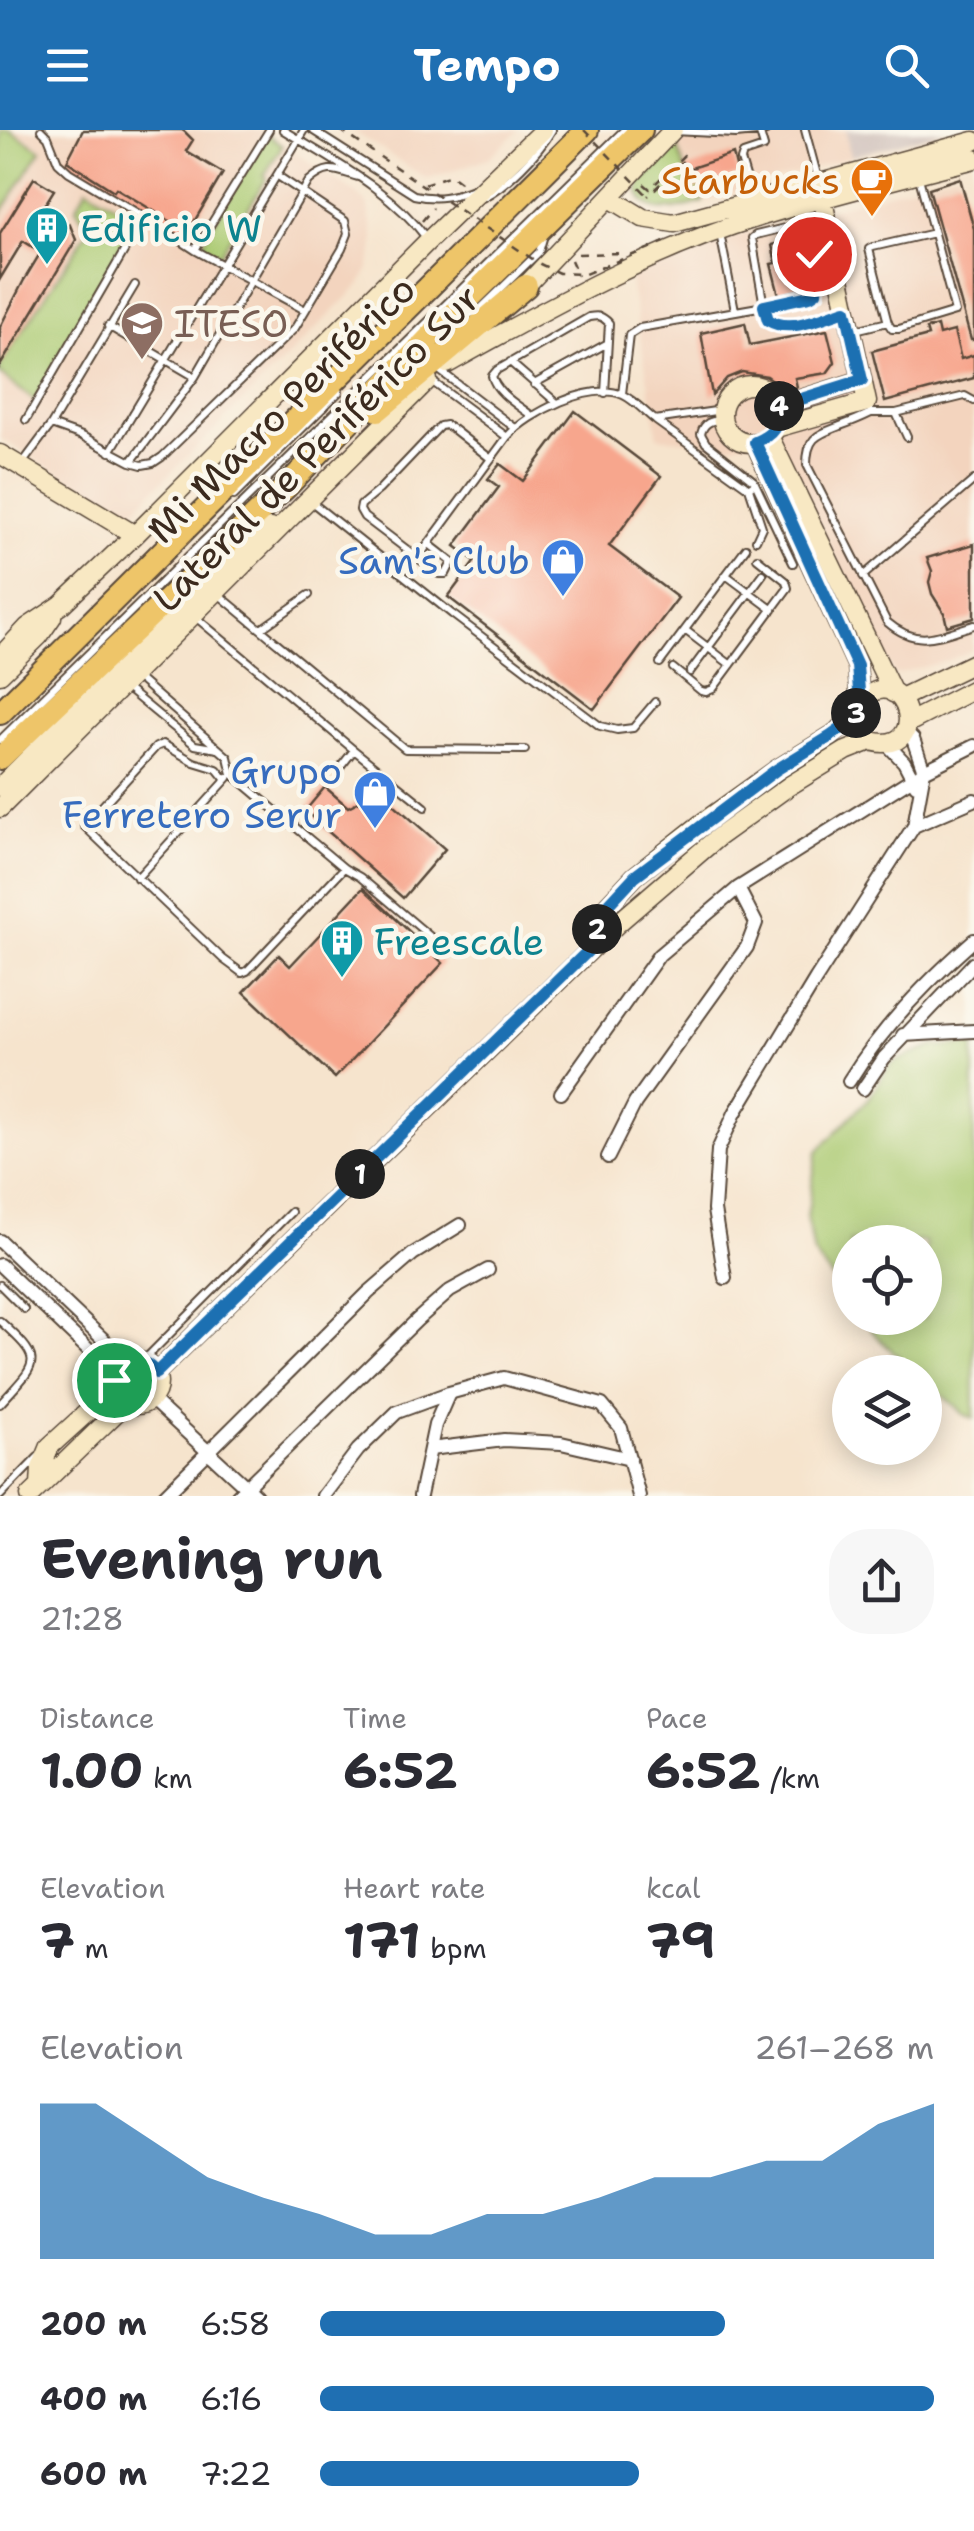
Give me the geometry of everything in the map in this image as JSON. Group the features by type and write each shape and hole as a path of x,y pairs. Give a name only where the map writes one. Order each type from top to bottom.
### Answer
{"highway":[{"path":"0,713 539,184 583,130"},
{"path":"0,758 287,486 440,327 641,130"},
{"path":"287,486 526,286"}],"street":[{"name":"Lateral de Periférico Sur","path":"0,657 135,534 474,193 542,130"},
{"name":"Lateral de Periférico Sur","path":"0,808 610,198 636,181 673,130"},
{"path":"610,198 643,218 674,223 755,209 973,155"},
{"path":"821,192 918,174 973,155"},
{"path":"779,406 768,391 750,385 731,393 722,415 725,428 738,440 767,436 869,407 821,192"},
{"path":"438,371 585,290 720,232 755,209"},
{"path":"779,406 862,380"},
{"path":"779,406 767,436 857,666 858,727 918,775"},
{"path":"35,1491 50,1446 588,951 718,837 846,751 900,737 908,710 767,436"},
{"path":"0,454 135,534"},
{"path":"0,787 247,542 291,516"},
{"path":"0,674 38,636 61,604"},
{"path":"588,951 607,906 635,876 746,791 831,736 871,693 897,695 974,663"},
{"path":"906,727 974,689"},
{"path":"725,1278 714,1210 718,1150 735,1113 796,1012 914,826 918,775 913,740 906,727"},
{"path":"561,1093 659,955 738,888 918,775 974,746"},
{"path":"914,826 974,800"},
{"path":"608,1157 636,1102 747,947 756,924 738,888"},
{"path":"849,1082 868,1050 974,940"},
{"path":"864,1089 884,1058 972,968"},
{"path":"886,1031 905,1035 974,1031"},
{"path":"164,1496 368,1294 413,1254 460,1225"},
{"path":"0,1241 131,1372"},
{"path":"0,1265 131,1372 158,1387 151,1399 118,1411 35,1491"},
{"path":"151,1399 246,1493 417,1320 450,1290 488,1270"},
{"path":"129,1404 122,1400 131,1372"},
{"path":"323,1496 358,1450 397,1412 504,1378 602,1405 621,1428 639,1496"},
{"path":"420,1496 435,1425 449,1393"},
{"path":"430,1449 504,1440 561,1443 630,1459"}],"lane":[{"path":"42,130 58,162 69,172 195,250 305,310"},
{"path":"195,250 268,130"},
{"path":"283,130 391,199 429,240"},
{"path":"110,452 304,130"},
{"path":"312,130 414,194 438,198 498,190 552,130"},
{"name":"Mi Macro Periférico","path":"0,740 624,130"},
{"path":"673,130 762,131 764,147 742,154 740,160 755,209"},
{"path":"805,130 821,192"},
{"path":"132,462 195,377 309,182 325,169 358,177"},
{"path":"918,174 934,233 948,288 955,312 892,328 869,249 934,233"},
{"path":"51,424 132,462 153,463 295,328 348,234 345,221 278,176"},
{"name":"Mi Macro Periférico","path":"354,374 539,184"},
{"path":"26,420 144,216"},
{"path":"622,394 628,335 640,328 764,306 816,292 814,254 804,226 797,224 756,235 752,238 764,306 768,320 790,326 846,310"},
{"path":"720,232 736,310"},
{"path":"20,466 51,424 135,285"},
{"path":"532,416 492,382 492,376 496,370 597,315 608,323 605,393"},
{"path":"851,332 888,322"},
{"path":"108,326 195,377"},
{"path":"534,384 608,344"},
{"path":"510,362 557,404"},
{"path":"438,371 515,428"},
{"path":"438,371 506,437"},
{"name":"Mi Macro Periférico","path":"222,509 343,387"},
{"path":"418,558 515,428 568,399 605,393 622,394 752,484 762,527 756,540"},
{"path":"974,400 965,396 896,412 869,407 818,434 807,452 807,465 888,622 912,638 928,639 974,625"},
{"path":"896,412 907,437"},
{"path":"655,420 722,415"},
{"path":"722,415 702,427 701,434 706,444 752,484 793,562"},
{"path":"429,544 452,562 446,574 439,574 364,517 361,505 440,426 446,425 490,460"},
{"path":"863,576 974,480"},
{"path":"308,499 600,726 632,728 655,702"},
{"path":"660,663 746,548"},
{"path":"674,668 706,692 713,689 773,610 788,588 786,581 756,558"},
{"path":"726,574 773,610"},
{"path":"690,672 763,574"},
{"path":"216,592 405,750 524,750"},
{"path":"261,629 309,595"},
{"path":"192,614 426,807"},
{"path":"684,630 731,665"},
{"path":"128,680 195,744 220,749"},
{"path":"128,680 220,749 228,757 229,777 137,878"},
{"path":"0,727 42,686"},
{"path":"344,868 242,973 222,959 84,826 162,744 194,762 217,768 360,877 446,950"},
{"path":"340,769 354,750"},
{"path":"131,1372 291,1212"},
{"path":"0,1286 24,1309"},
{"path":"0,1320 29,1349 32,1360 28,1372 0,1404"},
{"path":"0,1496 50,1446"}],"path":[{"path":"340,130 558,273 585,274 664,240 624,253 568,253 585,290"},
{"path":"583,130 648,196 686,158 684,155 650,189 636,181"},
{"path":"424,184 451,176 474,193"},
{"path":"416,224 426,218 438,198"}],"shaded area":[{"name":"ITESO","path":"0,130 261,130 367,203 373,253 361,284 128,515 0,438"},
{"path":"352,130 519,130 489,158 427,179"},
{"path":"692,130 846,130 850,157 674,211 645,204 638,193 639,185"},
{"path":"846,130 947,130 850,157"},
{"path":"958,172 974,230 974,649 895,675 777,441 780,431 728,446 658,437 629,275 633,267"}],"green space":[{"path":"0,130 10,130 41,150 0,215"},
{"path":"266,134 282,146 219,256 203,242"},
{"path":"677,145 691,189 700,187 703,202 656,209 642,199 638,190"},
{"path":"87,188 137,218 35,401 0,374 0,366 89,229 76,208"},
{"path":"974,1044 974,1418 942,1395 942,1355 897,1355 875,1335 942,1335 942,1225 832,1225 832,1278 814,1254 807,1217 817,1152 870,1097 891,1063 934,1046"}],"building":[{"path":"83,130 182,130 193,140 186,151 223,173 188,232 67,161"},
{"path":"733,154 738,175 692,190 685,170"},
{"name":"Edificio W","path":"34,178 54,190 29,230 49,243 56,235 60,238 70,225 76,240 0,366 0,327 41,252 23,241 0,279 0,233"},
{"path":"960,178 974,229 974,340 929,188"},
{"path":"799,232 808,288 779,295 771,264 776,263 772,245 790,240 789,234"},
{"path":"745,323 750,345 827,330 835,362 827,373 795,378 797,387 786,390 767,376 742,372 727,378 712,395 701,333"},
{"path":"937,326 939,335 954,331 961,359 974,355 974,378 885,402 872,351 928,336 926,329"},
{"name":"Sam's Club","path":"575,411 661,476 609,546 678,598 594,709 448,597 475,561 455,546 499,487 488,479 500,464 523,481"},
{"path":"974,544 974,618 947,626 932,594 932,571 927,558"},
{"name":"Grupo Ferretero Serur","path":"325,787 348,807 379,791 445,849 403,898 305,811"},
{"name":"Freescale","path":"363,888 443,963 335,1078 244,992 279,955 290,966"}],"place":[{"name":"Starbucks","path":"872,218"},
{"name":"Edificio W","path":"47,266"},
{"name":"ITESO","path":"142,361"},
{"name":"Sam's Club","path":"563,598"},
{"name":"Grupo Ferretero Serur","path":"375,830"},
{"name":"Freescale","path":"342,979"}],"route":[{"path":"114,1380 121,1366 135,1360 148,1364 156,1373 588,951 607,906 635,876 776,770 856,718 860,703 857,666 755,442 776,428 779,406 862,380 846,310 790,326 768,320 764,306 816,292 814,254"}]}
